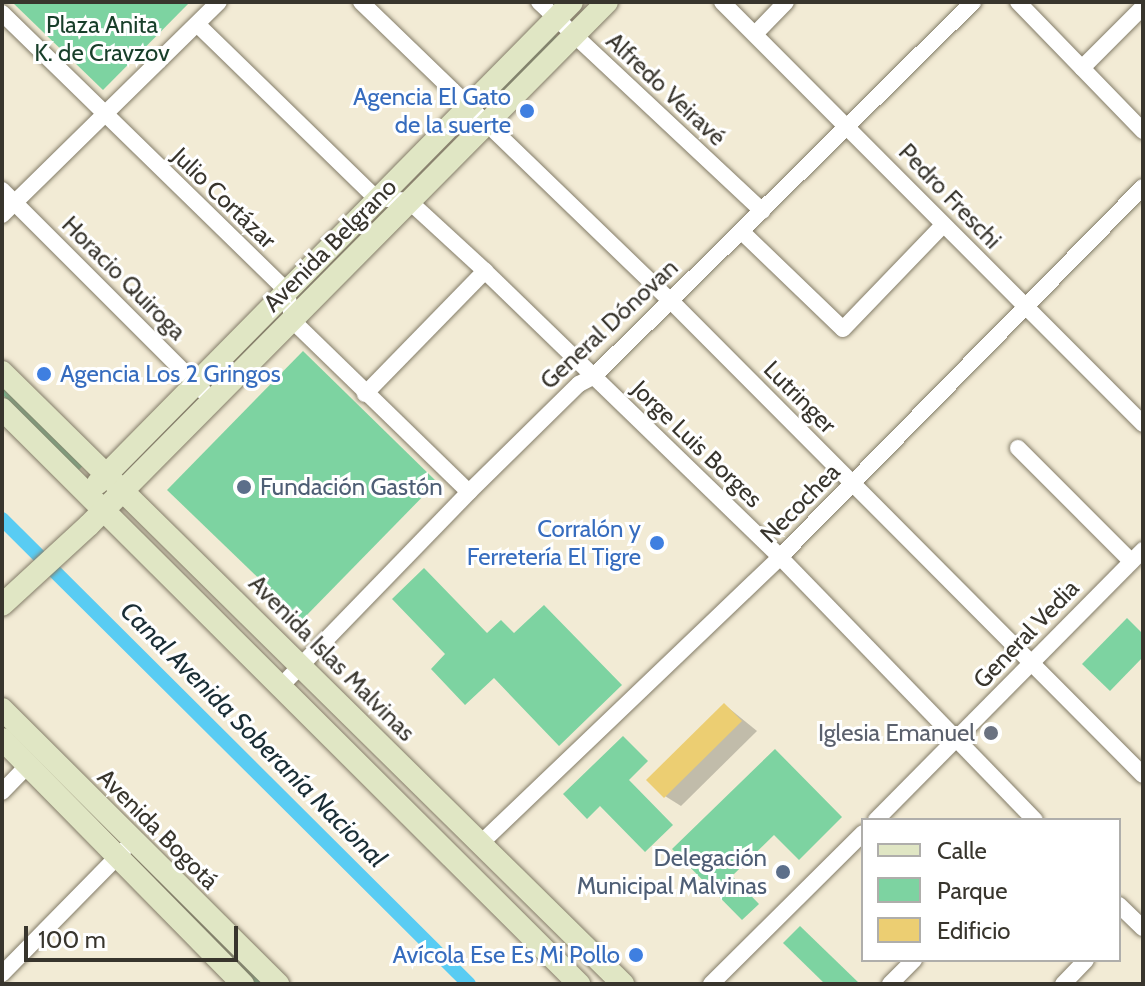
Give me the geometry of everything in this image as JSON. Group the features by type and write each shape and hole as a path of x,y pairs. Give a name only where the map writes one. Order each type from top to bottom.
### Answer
{"main road":[{"name":"Avenida Belgrano","path":"94,510 106,472 572,2"},
{"name":"Avenida Belgrano","path":"2,605 59,554 94,510 125,489 607,2"},
{"name":"Avenida Islas Malvinas","path":"2,372 125,489 623,984"},
{"path":"2,409 94,510 282,685 579,984"},
{"name":"Avenida Bogotá","path":"2,709 278,984"},
{"name":"Avenida Bogotá","path":"2,739 243,984"}],"street":[{"path":"2,215 219,2"},
{"path":"361,2 488,125"},
{"name":"Alfredo Veiravé","path":"539,2 762,211"},
{"name":"Pedro Freschi","path":"722,2 1143,424"},
{"path":"756,33 786,2"},
{"name":"General Dónovan","path":"282,685 469,492 579,384 593,377 973,2"},
{"path":"1018,2 1143,131"},
{"path":"1082,68 1143,7"},
{"name":"Julio Cortázar","path":"2,13 102,115 286,290"},
{"path":"198,25 376,198 409,201"},
{"name":"Lutringer","path":"488,125 670,300 1143,775"},
{"name":"Necochea","path":"481,843 780,557 1143,187"},
{"name":"Horacio Quiroga","path":"2,190 213,401"},
{"name":"Jorge Luis Borges","path":"409,201 780,557 1033,818"},
{"path":"741,231 843,329 943,225"},
{"path":"365,394 485,271"},
{"path":"286,290 293,321 469,492"},
{"path":"1018,448 1137,556"},
{"name":"General Vedia","path":"878,818 1137,556"},
{"path":"2,792 28,765"},
{"path":"711,984 861,835"},
{"path":"2,974 134,842"},
{"path":"1122,915 1143,928"},
{"path":"890,984 912,962"},
{"path":"1063,984 1084,962"}],"green space":[{"name":"Plaza Anita K. de Cravzov","path":"12,2 190,2 103,90"},
{"path":"554,34 561,41 493,109 486,101"},
{"path":"303,351 437,482 302,620 167,490"},
{"path":"2,382 86,462 78,471 2,394"},
{"path":"424,568 487,633 501,620 514,633 544,605 622,685 559,746 494,678 465,705 431,669 445,654 392,599"},
{"path":"1127,618 1143,634 1143,657 1110,691 1082,664"},
{"path":"623,736 648,761 629,780 673,825 645,852 600,806 587,819 563,794"},
{"path":"775,749 842,817 799,860 774,835 732,876 759,904 742,920 672,849"},
{"path":"141,862 265,984 254,984 136,866"},
{"path":"800,926 860,984 825,984 783,943"}],"building":[{"path":"724,703 742,721 664,798 646,780"}],"waterway":[{"name":"Canal Avenida Soberanía Nacional","path":"2,519 469,984"}],"place":[{"name":"Agencia El Gato de la suerte","path":"527,111"},
{"name":"Agencia Los 2 Gringos","path":"44,374"},
{"name":"Fundación Gastón","path":"244,487"},
{"name":"Corralón y Ferretería El Tigre","path":"657,543"},
{"name":"Iglesia Emanuel","path":"991,733"},
{"name":"Delegación Municipal Malvinas","path":"783,872"},
{"name":"Avícola Ese Es Mi Pollo","path":"636,955"}]}
